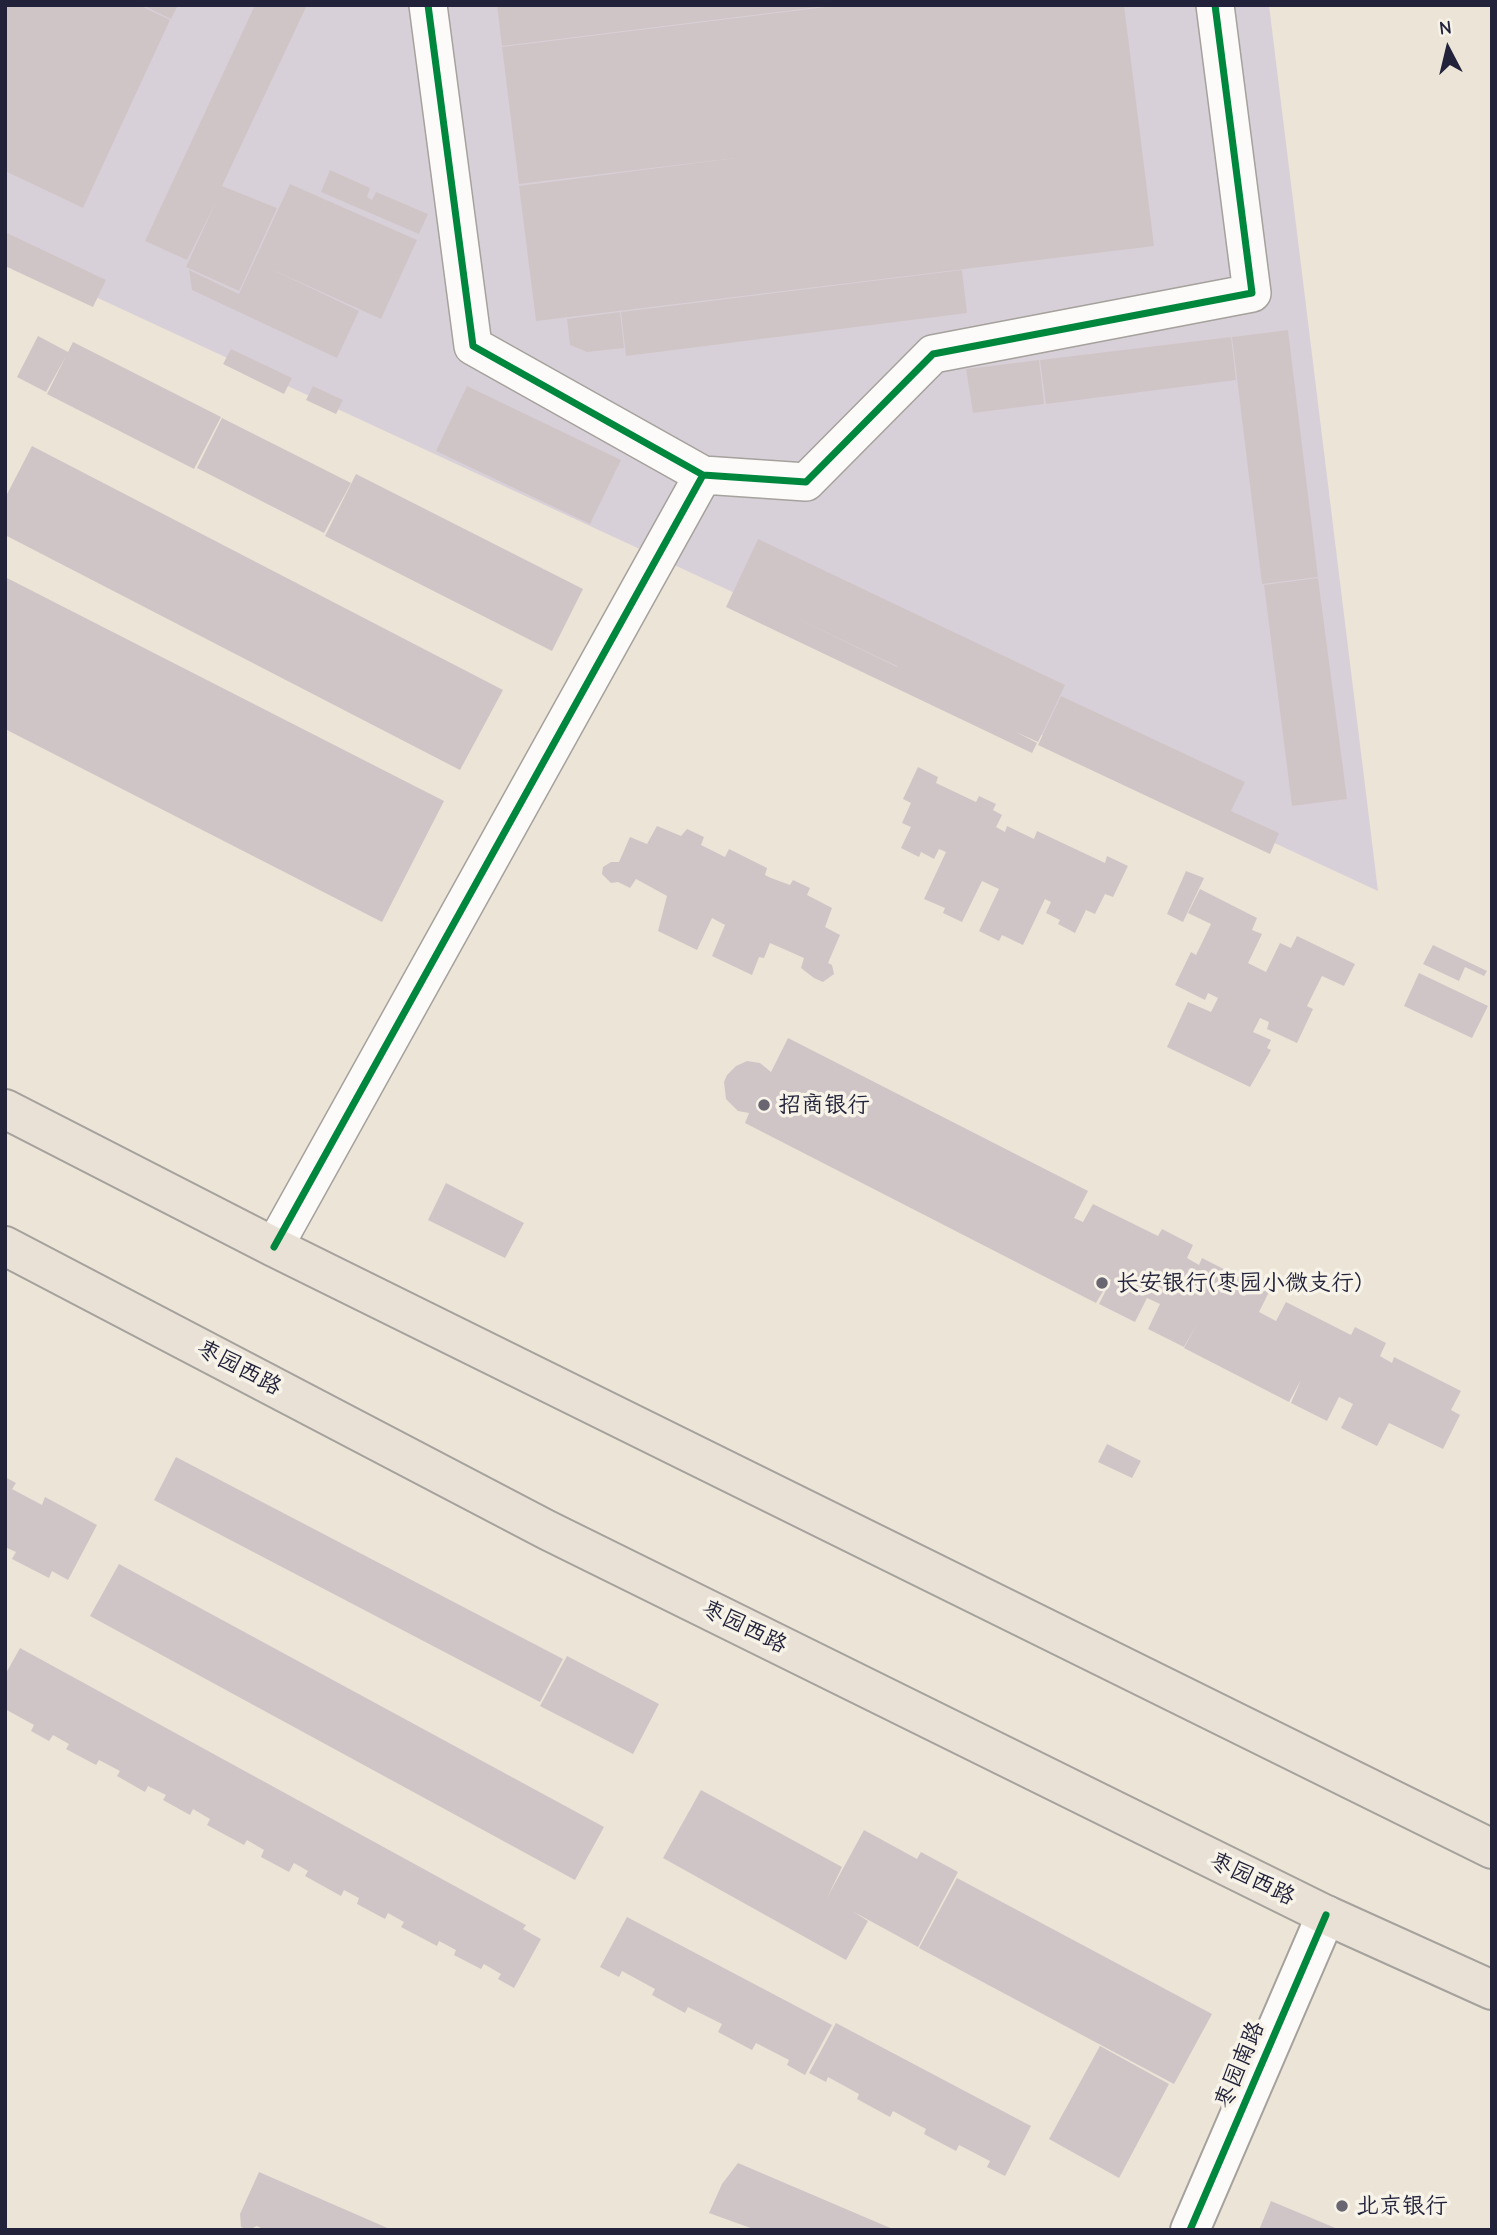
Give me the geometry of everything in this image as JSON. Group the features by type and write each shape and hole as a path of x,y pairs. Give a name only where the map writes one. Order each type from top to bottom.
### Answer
{"main road":[{"path":"5,1109 274,1247 1492,1849"},
{"name":"枣园西路","path":"5,1246 547,1530 1326,1915 1492,1990"}],"street":[{"path":"428,5 473,346 702,475 806,482 933,354 1252,293 1215,5"},
{"path":"274,1247 702,475"},
{"name":"枣园南路","path":"1190,2230 1326,1915"}],"shaded area":[{"path":"5,5 1269,5 1378,891 5,255"}],"building":[{"path":"5,5 139,5 170,20 83,208 5,171"},
{"path":"142,5 178,5 171,19"},
{"path":"255,5 307,5 222,186 277,208 239,291 186,267 216,202 187,260 145,241"},
{"path":"497,5 818,5 818,7 502,46"},
{"path":"842,5 1124,5 1154,246 536,321 519,186 743,157 519,184 502,47"},
{"path":"330,170 370,188 367,197 372,200 376,192 428,214 419,234 321,192"},
{"path":"290,184 417,240 381,319 269,268 359,311 337,358 192,290 189,270 239,294"},
{"path":"5,232 106,280 93,307 5,266"},
{"path":"962,270 967,313 626,356 621,312"},
{"path":"620,312 624,348 587,352 570,345 567,319"},
{"path":"1288,330 1318,577 1262,584 1232,337"},
{"path":"38,336 68,352 73,342 221,417 194,469 47,394 66,356 46,392 17,377"},
{"path":"1231,337 1236,380 1046,404 1040,360"},
{"path":"231,349 292,378 284,394 223,364"},
{"path":"1039,360 1044,404 973,413 966,369"},
{"path":"313,386 343,400 336,414 306,400"},
{"path":"467,386 621,460 590,524 436,451"},
{"path":"222,418 351,483 324,533 197,468"},
{"path":"32,446 503,690 460,770 5,535 5,498"},
{"path":"356,474 583,589 552,651 325,536"},
{"path":"758,539 1065,685 1038,742 1016,732 1037,743 1032,753 726,607","holes":["794,617 897,666 897,667"]},
{"path":"5,577 444,801 382,922 5,729"},
{"path":"1318,578 1347,799 1292,806 1264,585"},
{"path":"1061,696 1245,782 1231,811 1279,833 1270,854 1038,745"},
{"path":"918,767 938,777 936,783 976,802 979,796 996,804 993,810 1002,815 996,827 1005,832 1007,826 1034,839 1037,831 1105,863 1107,856 1128,866 1113,897 1105,894 1095,914 1086,910 1075,933 1058,924 1060,920 1046,913 1051,902 1045,899 1023,945 1002,935 999,941 979,931 999,889 982,881 962,922 943,913 945,908 924,899 946,852 939,849 934,859 921,852 919,857 901,848 911,827 902,823 911,803 903,799"},
{"path":"657,826 681,836 687,829 704,837 701,845 725,857 729,849 767,868 765,875 771,878 790,885 793,880 810,888 807,895 832,908 825,927 840,935 828,963 832,965 834,974 823,982 814,978 801,968 804,958 770,943 764,958 759,957 752,975 712,956 725,925 712,918 697,950 658,931 667,896 636,879 630,888 618,882 611,883 602,874 603,867 611,862 619,862 630,837 647,844"},
{"path":"1186,871 1204,878 1183,922 1167,914"},
{"path":"1200,889 1257,918 1252,930 1262,934 1248,963 1266,972 1280,943 1291,948 1297,936 1355,964 1344,986 1322,976 1307,1006 1313,1009 1297,1043 1267,1029 1269,1022 1260,1018 1253,1032 1271,1040 1267,1048 1271,1050 1250,1087 1167,1047 1188,1002 1211,1012 1218,998 1208,993 1205,1000 1175,985 1191,952 1196,955 1211,924 1188,913"},
{"path":"1433,945 1487,971 1484,976 1465,967 1459,981 1423,964"},
{"path":"1419,973 1488,1006 1472,1038 1404,1006"},
{"path":"788,1038 1088,1191 1074,1218 1083,1222 1093,1204 1158,1236 1162,1229 1193,1245 1187,1258 1199,1265 1202,1258 1269,1292 1259,1312 1276,1321 1286,1302 1351,1335 1355,1327 1386,1343 1380,1356 1392,1363 1394,1357 1461,1391 1451,1410 1460,1415 1443,1449 1389,1423 1377,1446 1341,1428 1353,1404 1339,1397 1327,1421 1291,1403 1301,1380 1289,1402 1184,1348 1197,1324 1184,1347 1148,1329 1160,1304 1147,1298 1135,1322 1099,1304 1111,1280 1096,1273 1109,1281 1096,1303 745,1123 749,1113 738,1111 726,1099 724,1082 727,1075 736,1066 747,1061 760,1063 771,1072"},
{"path":"446,1183 524,1223 505,1258 428,1220"},
{"path":"1107,1444 1141,1461 1132,1478 1098,1462"},
{"path":"176,1457 563,1659 540,1702 154,1500"},
{"path":"5,1477 16,1483 12,1489 42,1505 45,1497 97,1525 68,1580 52,1571 49,1578 12,1559 16,1552 5,1547"},
{"path":"119,1564 604,1827 575,1880 90,1616"},
{"path":"20,1648 526,1925 523,1929 541,1939 514,1988 498,1979 501,1974 484,1964 481,1969 454,1955 456,1950 439,1941 437,1946 401,1927 404,1922 388,1913 385,1919 357,1904 359,1898 344,1890 341,1896 305,1876 308,1871 294,1863 289,1872 261,1857 264,1850 247,1840 244,1845 207,1825 210,1819 193,1809 190,1815 163,1800 166,1795 148,1786 145,1792 117,1776 120,1771 99,1760 96,1765 66,1749 69,1744 53,1735 49,1741 31,1731 34,1725 5,1709 5,1675"},
{"path":"567,1656 659,1704 633,1754 540,1706"},
{"path":"701,1790 842,1867 827,1898 864,1830 917,1859 921,1852 958,1872 918,1947 852,1911 868,1921 846,1960 663,1858"},
{"path":"957,1878 1212,2014 1174,2084 919,1948"},
{"path":"627,1917 832,2025 805,2075 787,2065 789,2060 756,2043 752,2050 718,2032 722,2024 688,2007 685,2013 652,1995 655,1989 622,1971 619,1977 600,1967"},
{"path":"836,2023 1031,2126 1005,2176 987,2167 990,2161 959,2145 956,2151 924,2134 926,2129 893,2111 890,2117 857,2099 859,2094 828,2077 826,2082 809,2073"},
{"path":"1100,2046 1169,2084 1119,2178 1049,2139"},
{"path":"738,2163 895,2230 756,2230 709,2213 722,2184"},
{"path":"259,2172 392,2230 265,2230 257,2226 248,2230 241,2227 240,2214"},
{"path":"1271,2201 1340,2230 1259,2230"}],"cycle path":[{"path":"428,5 473,346 703,475 806,482 933,354 1252,293 1215,5"},
{"path":"274,1247 703,475"},
{"path":"1190,2230 1326,1915"}],"place":[{"name":"招商银行","path":"764,1105"},
{"name":"长安银行(枣园小微支行)","path":"1102,1283"},
{"name":"北京银行","path":"1342,2206"}]}
